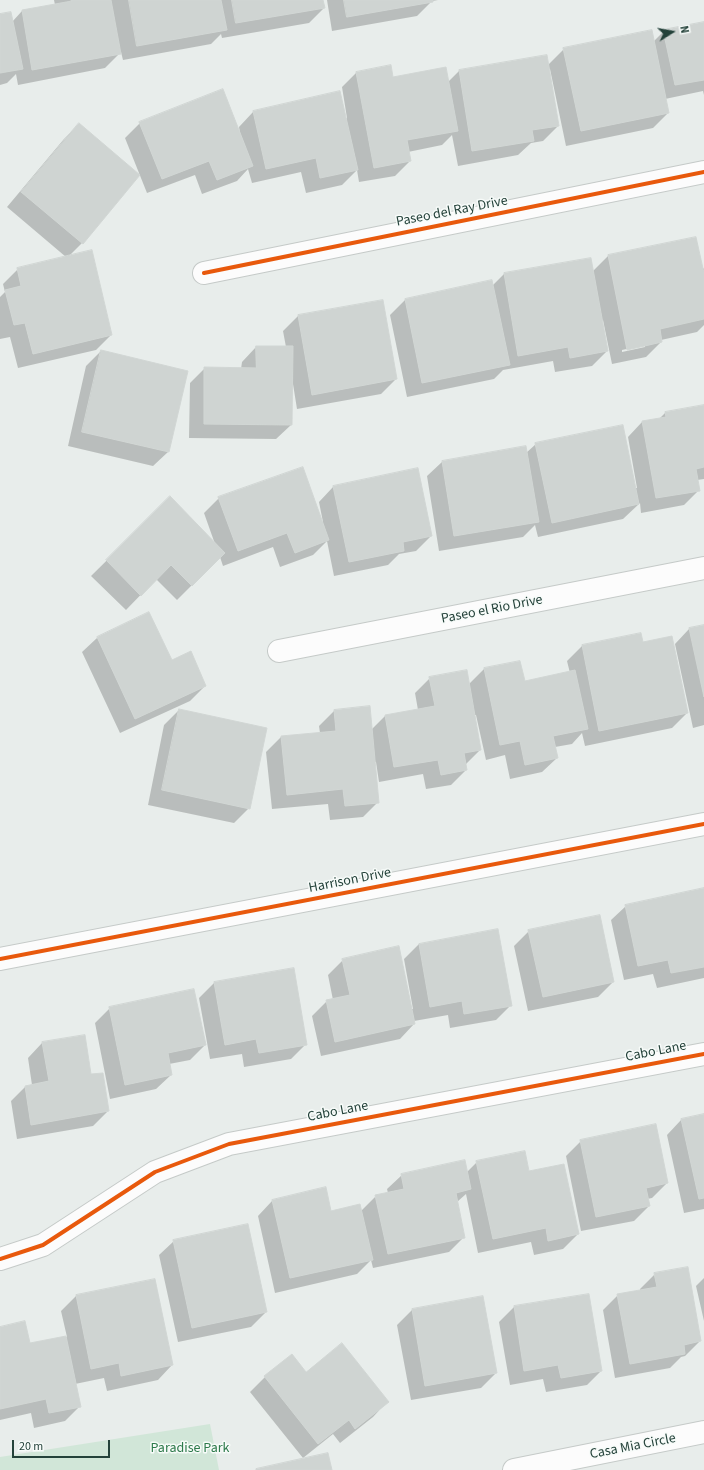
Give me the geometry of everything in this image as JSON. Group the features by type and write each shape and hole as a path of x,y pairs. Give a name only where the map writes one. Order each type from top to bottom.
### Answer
{"street":[{"name":"Paseo del Ray Drive","path":"204,273 704,172"},
{"name":"Paseo el Rio Drive","path":"279,651 704,568"},
{"name":"Harrison Drive","path":"0,959 704,824"},
{"name":"Cabo Lane","path":"0,1259 43,1245 155,1172 230,1144 704,1054"},
{"name":"Casa Mia Circle","path":"514,1470 704,1432"}],"green space":[{"name":"Paradise Park","path":"210,1424 219,1470 0,1470 0,1457"}],"building":[{"path":"71,0 111,0 121,54 32,70 22,10 72,1"},
{"path":"129,0 221,0 227,30 137,46"},
{"path":"232,0 323,0 325,8 236,23"},
{"path":"344,0 433,0 433,2 347,17"},
{"path":"11,12 23,69 0,73 0,14"},
{"path":"704,22 704,80 675,85 663,30"},
{"path":"652,30 669,113 581,131 563,48"},
{"path":"547,55 559,126 532,130 534,141 472,151 459,70"},
{"path":"391,65 393,77 446,67 458,131 407,140 411,161 374,168 356,72"},
{"path":"223,89 253,166 217,180 209,161 162,179 139,122"},
{"path":"340,91 358,170 320,178 316,158 266,169 253,111"},
{"path":"79,123 140,175 83,244 21,192"},
{"path":"696,237 704,273 704,319 660,329 662,342 627,350 608,255"},
{"path":"92,250 112,335 33,354 25,323 14,325 5,290 21,286 17,268"},
{"path":"591,258 608,351 570,358 568,347 518,356 504,273"},
{"path":"492,280 510,365 422,383 405,299"},
{"path":"383,300 397,379 312,395 298,315"},
{"path":"256,346 293,346 292,425 204,424 204,367 256,368"},
{"path":"101,350 188,371 169,452 82,432"},
{"path":"704,405 704,467 696,469 700,491 656,498 642,421 666,417 665,412"},
{"path":"623,425 639,504 552,523 535,443"},
{"path":"526,446 539,522 454,536 442,461"},
{"path":"303,467 329,540 295,553 287,533 238,551 218,497"},
{"path":"418,468 432,536 403,542 404,551 349,562 333,486"},
{"path":"170,496 225,553 192,586 171,565 141,596 106,560"},
{"path":"149,612 172,660 191,651 206,686 135,719 97,637"},
{"path":"704,625 704,697 689,628"},
{"path":"641,633 643,642 672,636 688,713 599,731 582,645"},
{"path":"520,661 525,681 575,670 588,729 553,736 558,758 525,765 520,741 500,745 484,668"},
{"path":"467,670 481,750 464,753 467,770 441,775 438,760 394,767 385,715 435,706 429,677"},
{"path":"370,706 379,803 345,806 343,789 287,795 281,736 336,731 334,710"},
{"path":"179,709 267,728 250,809 162,790"},
{"path":"704,888 704,967 671,973 668,960 638,966 625,905"},
{"path":"600,915 614,982 543,997 528,930"},
{"path":"498,929 512,1006 464,1014 462,1001 430,1007 419,944"},
{"path":"399,946 415,1024 335,1042 326,1000 350,995 342,959"},
{"path":"294,968 307,1045 259,1053 256,1039 225,1045 214,982"},
{"path":"194,989 206,1045 168,1053 172,1075 125,1085 109,1007"},
{"path":"85,1035 91,1074 103,1073 109,1111 31,1125 25,1086 49,1081 42,1042"},
{"path":"704,1114 704,1198 699,1199 681,1119"},
{"path":"656,1124 668,1183 646,1188 650,1206 596,1217 580,1140"},
{"path":"525,1151 529,1171 564,1164 579,1234 548,1241 546,1228 493,1239 476,1161"},
{"path":"465,1160 471,1189 456,1193 465,1238 388,1254 375,1195 404,1189 401,1174"},
{"path":"326,1187 331,1211 360,1204 373,1260 290,1278 272,1200"},
{"path":"248,1224 267,1312 192,1328 173,1240"},
{"path":"688,1267 701,1341 684,1345 685,1354 630,1364 617,1294 657,1287 654,1273"},
{"path":"155,1279 173,1365 121,1376 119,1363 91,1369 76,1295"},
{"path":"589,1294 602,1371 561,1378 558,1365 524,1371 514,1306"},
{"path":"483,1296 497,1373 425,1386 412,1309"},
{"path":"25,1321 30,1343 66,1336 81,1407 49,1413 46,1399 0,1409 0,1327"},
{"path":"342,1343 389,1402 355,1429 349,1420 318,1444 264,1376 292,1354 306,1372"},
{"path":"328,1453 332,1470 256,1470 256,1469"}],"cycle path":[{"path":"204,273 704,172"},
{"path":"0,959 704,824"},
{"path":"0,1259 43,1245 155,1172 229,1144 704,1054"}]}
